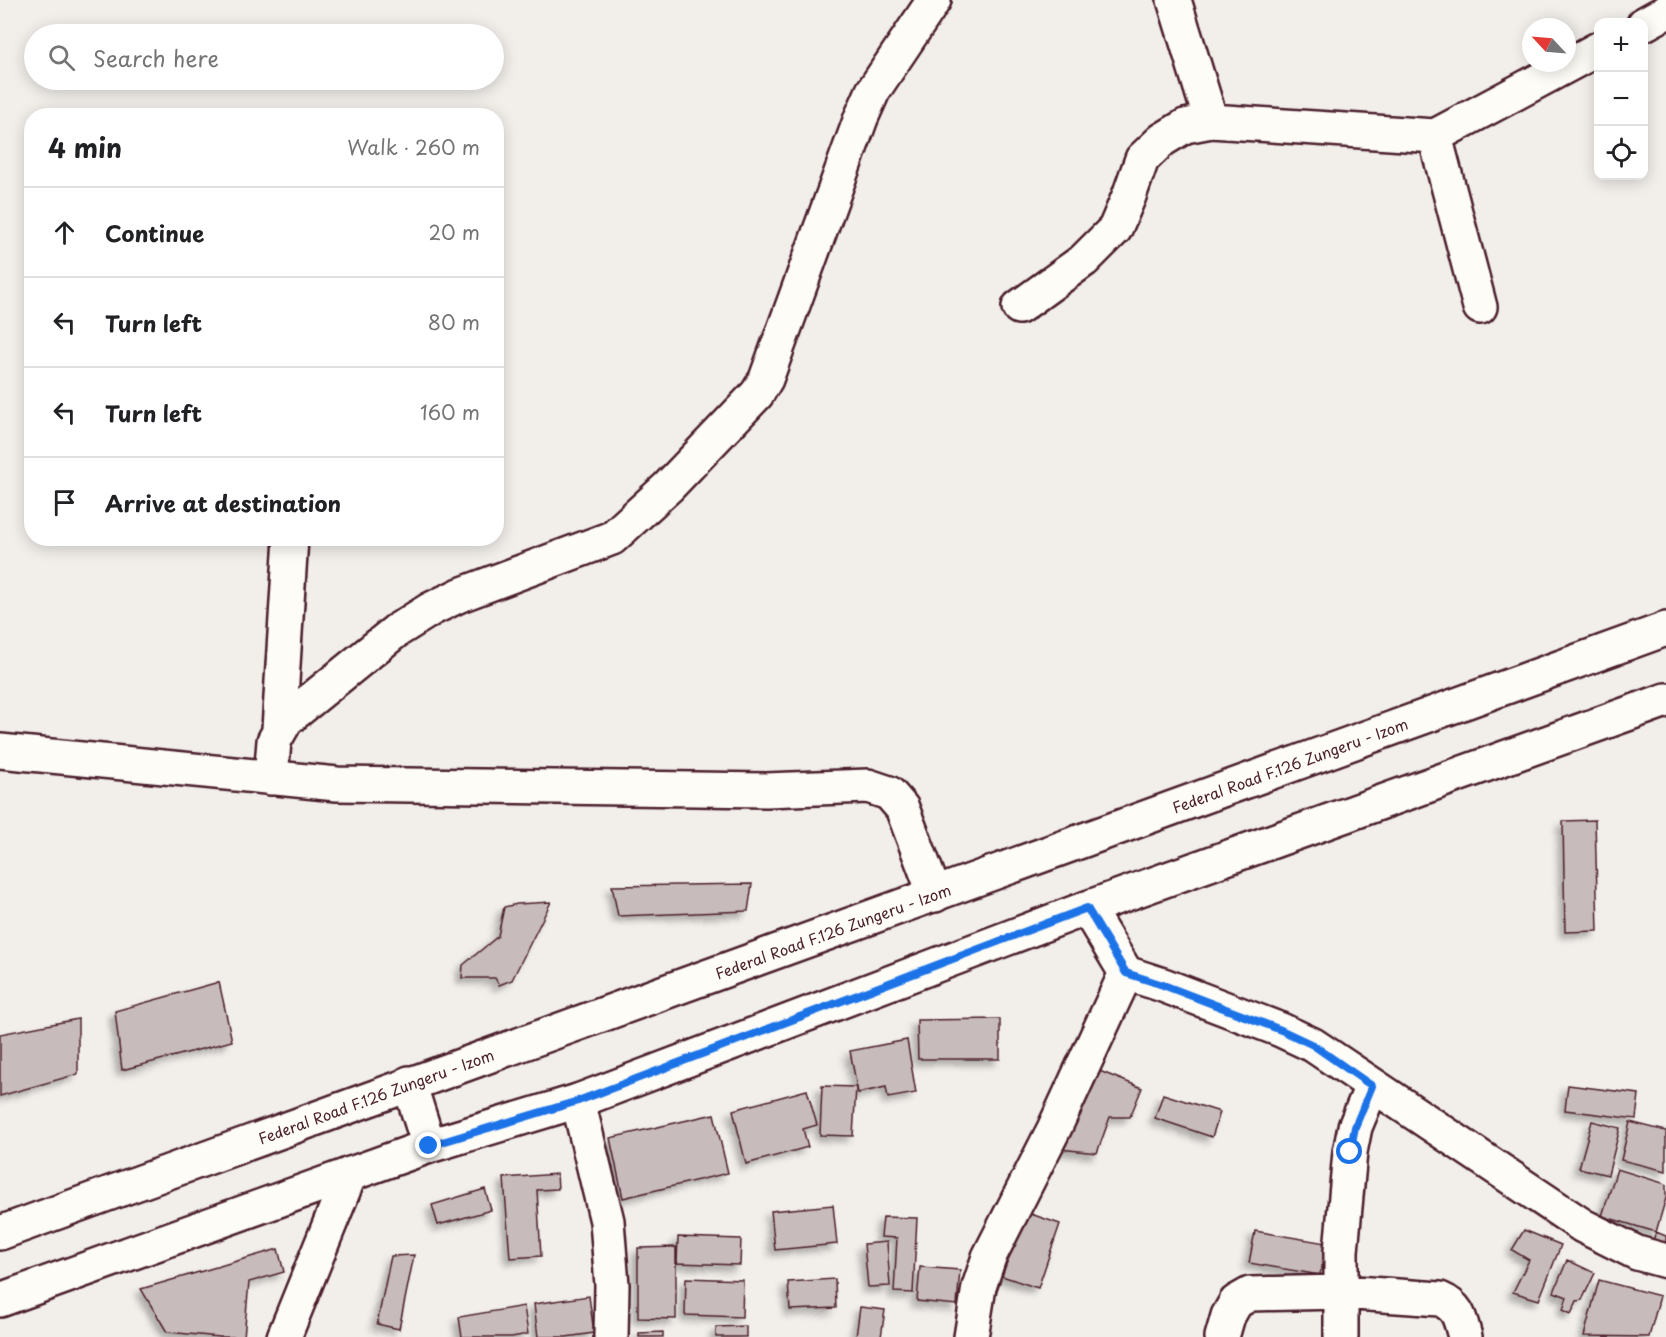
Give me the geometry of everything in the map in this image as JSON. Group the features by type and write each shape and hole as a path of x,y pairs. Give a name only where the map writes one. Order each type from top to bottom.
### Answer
{"street":[{"path":"271,778 274,741 286,720 396,631 431,609 460,595 612,538 668,487 757,394 766,379 861,118 873,91 934,0"},
{"path":"1174,0 1211,122"},
{"path":"1648,22 1666,12"},
{"path":"1019,307 1084,260 1114,229 1142,159 1162,140 1185,126 1211,122 1435,136 1594,51"},
{"path":"1435,136 1480,307"},
{"path":"279,729 290,546"},
{"name":"Federal Road F.126 Zungeru - Izom","path":"0,1233 1666,629"},
{"path":"0,1300 429,1146 578,1101 1087,908 1666,700"},
{"path":"0,751 337,784 766,790 868,786 890,793 902,808 935,895"},
{"path":"1087,908 1126,973 1281,1030 1313,1045 1583,1226 1637,1253 1666,1261"},
{"path":"971,1337 979,1287 989,1257 1053,1129 1126,973"},
{"path":"409,1083 429,1146"},
{"path":"1341,1337 1341,1251 1350,1152 1355,1127 1372,1086"},
{"path":"578,1101 608,1221 612,1337"},
{"path":"284,1337 350,1174"},
{"path":"1221,1337 1236,1302 1250,1294 1341,1292 1440,1299 1451,1304 1457,1313 1465,1337"}],"building":[{"path":"1595,820 1598,931 1565,932 1563,821"},
{"path":"752,884 748,911 618,916 612,886"},
{"path":"551,902 512,980 499,985 495,978 462,978 463,965 498,936 504,907"},
{"path":"219,982 232,1041 122,1070 115,1011"},
{"path":"78,1019 78,1074 0,1096 0,1034"},
{"path":"1000,1019 1000,1059 918,1059 917,1020"},
{"path":"907,1040 916,1093 888,1098 886,1087 858,1093 850,1051"},
{"path":"1092,1068 1142,1088 1130,1117 1110,1117 1097,1153 1060,1149"},
{"path":"1568,1085 1639,1094 1636,1119 1565,1110"},
{"path":"822,1086 856,1087 853,1136 820,1135"},
{"path":"807,1090 817,1125 803,1129 808,1147 746,1164 733,1110"},
{"path":"1163,1094 1220,1112 1212,1137 1155,1118"},
{"path":"714,1114 728,1173 623,1198 610,1138"},
{"path":"1592,1121 1620,1128 1608,1175 1579,1168"},
{"path":"1630,1122 1666,1131 1666,1171 1621,1160"},
{"path":"1617,1169 1666,1184 1666,1198 1656,1232 1602,1216"},
{"path":"557,1174 558,1189 537,1190 541,1256 510,1258 504,1178"},
{"path":"485,1189 491,1210 438,1225 432,1205"},
{"path":"833,1205 837,1244 775,1250 771,1211"},
{"path":"1025,1212 1060,1224 1038,1288 1002,1276"},
{"path":"883,1217 917,1218 913,1293 894,1292 897,1238 881,1237"},
{"path":"1524,1230 1561,1245 1539,1300 1513,1292 1529,1260 1512,1250"},
{"path":"1255,1231 1326,1243 1320,1275 1249,1263"},
{"path":"1656,1232 1666,1236 1666,1261 1647,1256"},
{"path":"678,1237 741,1239 740,1265 677,1263"},
{"path":"887,1242 890,1286 868,1287 864,1244"},
{"path":"676,1247 676,1319 638,1318 638,1248"},
{"path":"278,1249 284,1272 249,1282 244,1337 167,1332 141,1289"},
{"path":"414,1255 399,1329 377,1324 391,1256"},
{"path":"1567,1260 1595,1273 1582,1300 1577,1301 1571,1314 1563,1310 1567,1297 1554,1292"},
{"path":"920,1267 960,1270 957,1305 917,1301"},
{"path":"686,1278 743,1280 742,1317 685,1315"},
{"path":"835,1279 836,1308 790,1310 788,1282"},
{"path":"1599,1280 1660,1296 1649,1337 1584,1336"},
{"path":"589,1296 594,1333 566,1337 538,1337 534,1304"},
{"path":"524,1306 528,1334 512,1337 462,1337 459,1317"},
{"path":"860,1307 885,1310 881,1337 856,1337"},
{"path":"746,1326 746,1337 716,1337 716,1327"},
{"path":"663,1332 663,1337 639,1337 639,1333"}],"route":[{"path":"429,1146 578,1101 1087,908 1126,973 1281,1030 1313,1045 1372,1086 1355,1127 1350,1152"}]}
